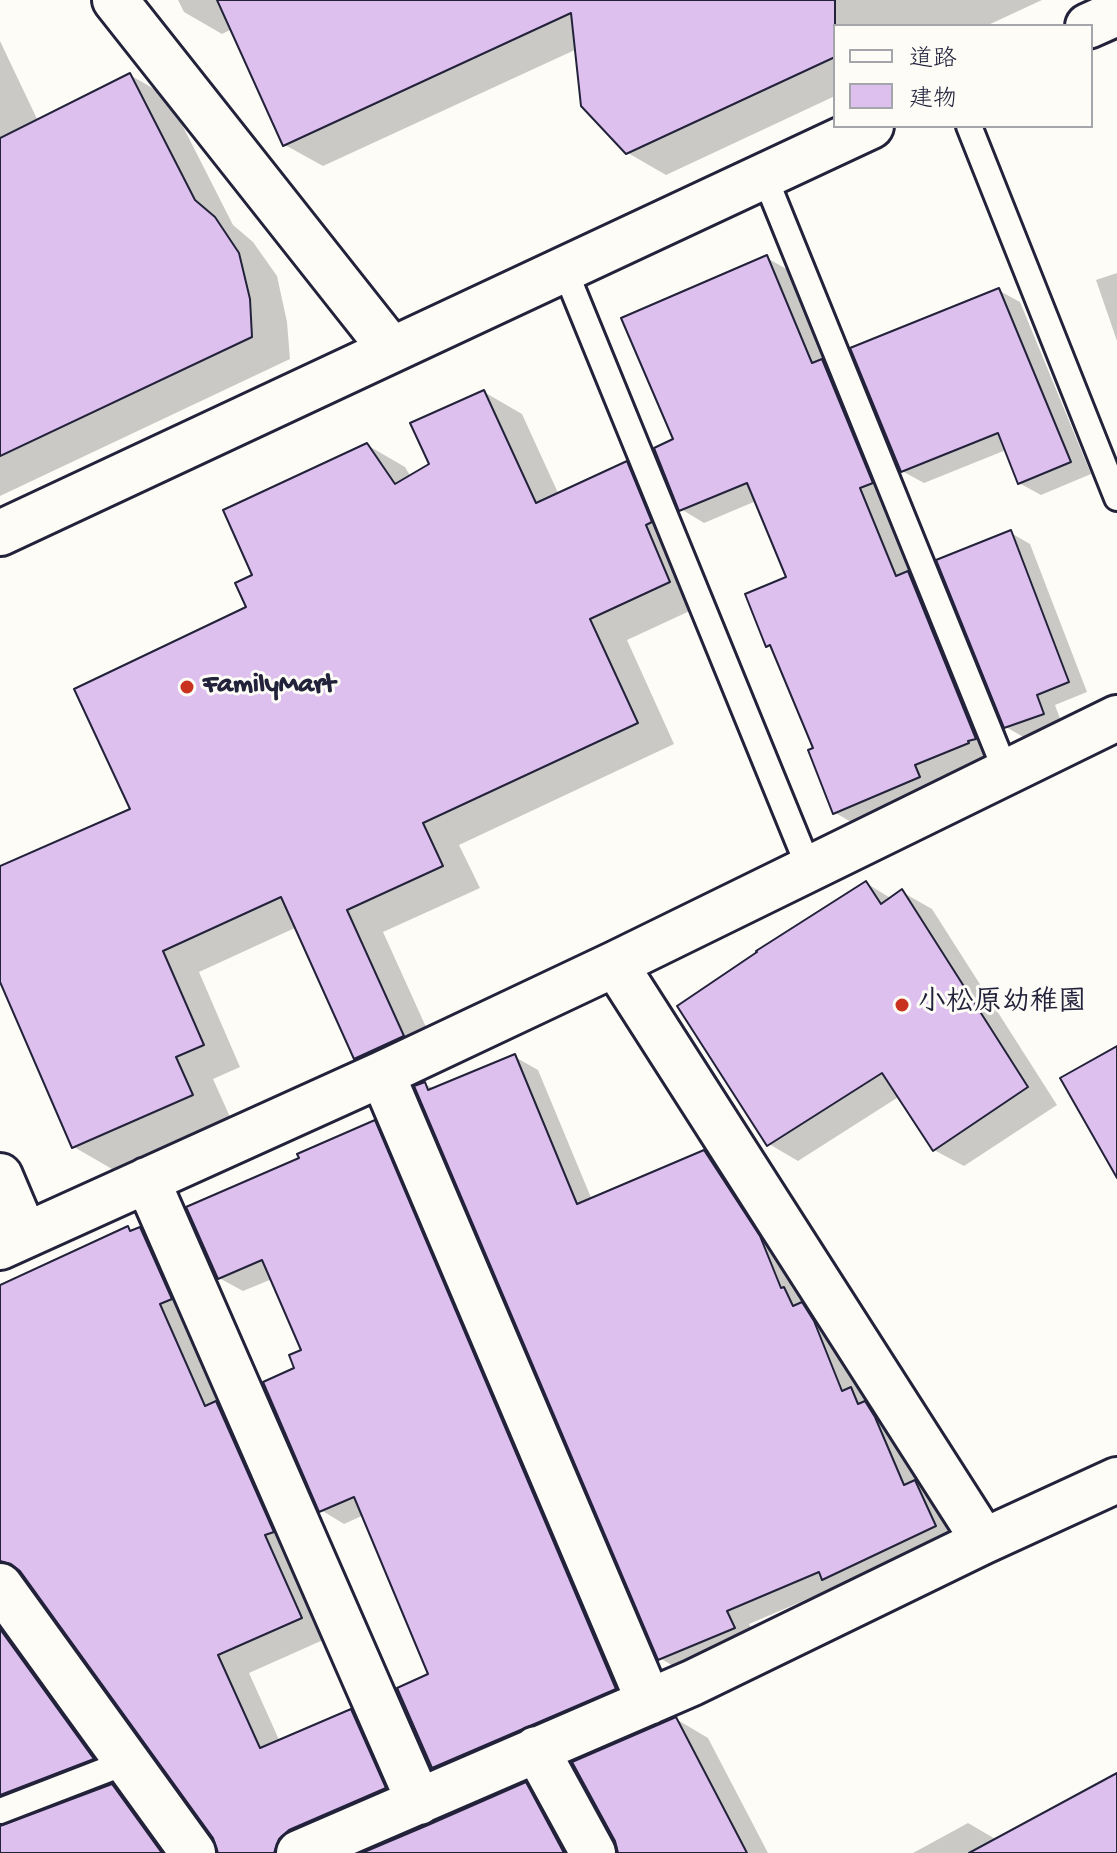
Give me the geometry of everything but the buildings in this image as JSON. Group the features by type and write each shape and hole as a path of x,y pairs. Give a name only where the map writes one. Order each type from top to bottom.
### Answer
{"street":[{"path":"115,0 391,349"},
{"path":"1092,24 1117,13"},
{"path":"0,533 867,128"},
{"path":"0,1176 12,1241 382,1074 615,964 1117,718"},
{"path":"615,964 984,1541"},
{"path":"382,1074 649,1702"},
{"path":"147,1180 419,1802"},
{"path":"299,1853 692,1683 1117,1480"},
{"path":"0,1586 193,1853"},
{"path":"536,1749 593,1853"}],"lane":[{"path":"970,128 1117,498"},
{"path":"764,175 1006,772"},
{"path":"564,268 809,868"},
{"path":"0,1811 127,1762"}],"place":[{"name":"FamilyMart","path":"187,687"},
{"name":"小松原幼稚園","path":"902,1005"}]}
